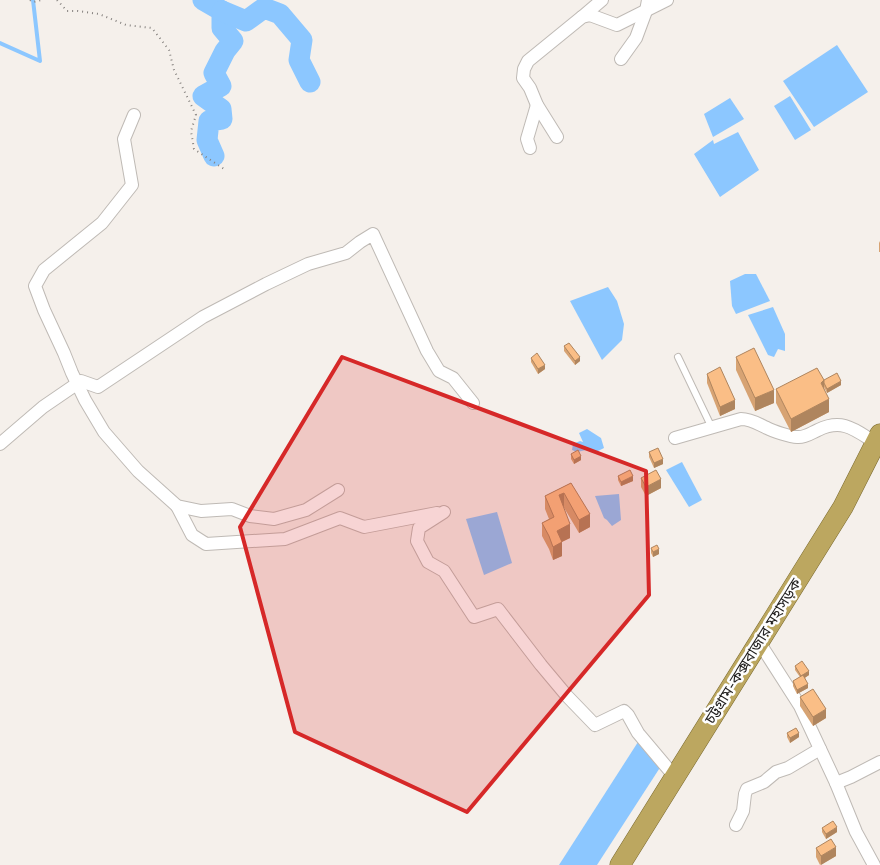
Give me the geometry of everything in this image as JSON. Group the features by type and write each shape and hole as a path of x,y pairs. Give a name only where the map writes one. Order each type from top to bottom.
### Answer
{"highway":[{"name":"চট্টগ্রাম-কক্সবাজার মহাসড়ক","path":"620,865 843,507 878,438"}],"street":[{"path":"557,137 523,78 524,69 528,61 602,0"},
{"path":"582,18 590,15 617,26 647,6 667,0"},
{"path":"621,59 636,38 647,6"},
{"path":"530,148 527,139 538,105"},
{"path":"134,115 124,139 132,185 102,224 44,270 35,286 77,384 104,432 138,471 177,506 192,536 206,544 285,540 340,518 364,527 444,512 419,528 417,541 428,562 444,571 474,617 498,609 557,683 595,725 624,711 638,733 675,777"},
{"path":"0,444 43,407 81,381 98,387 203,317 308,264 346,253 373,234 427,351 439,372 453,378 473,403"},
{"path":"675,438 746,419 796,438 836,424 842,424 878,438"},
{"path":"177,506 201,511 232,509 250,516 274,519 306,510 338,490"},
{"path":"759,642 800,706 836,783 856,832 874,865"},
{"path":"736,825 743,811 747,789 764,782 776,772 788,768 820,749"},
{"path":"836,783 880,762"}],"lane":[{"path":"678,357 712,428"}],"path":[{"path":"30,0 33,2 42,0"},
{"path":"57,0 67,11 99,14 126,25 152,28 169,50 174,70 196,115 191,131 194,149 224,168"}],"highlighted area":[{"path":"342,357 646,471 649,595 467,812 295,732 240,527"}],"water":[{"path":"837,45 868,92 814,127 783,81"},
{"path":"790,96 811,130 795,140 774,106"},
{"path":"730,98 744,119 713,137 704,114"},
{"path":"738,132 759,170 720,197 694,154 713,140 714,144"},
{"path":"745,274 756,274 770,301 736,314 732,306 730,281"},
{"path":"608,287 617,301 624,324 622,340 602,360 570,301"},
{"path":"773,307 785,334 785,351 778,349 774,357 768,355 748,315"},
{"path":"587,429 601,438 604,448 594,453 586,450 577,452 572,450 573,444 580,441 583,442 579,433"},
{"path":"682,462 702,500 689,507 666,470"},
{"path":"619,494 621,520 612,526 604,518 595,496"},
{"path":"497,512 512,563 484,575 466,519"},
{"path":"638,742 661,766 597,865 559,865"}],"building":[{"path":"569,343 580,357 575,361 564,346"},
{"path":"754,348 774,390 755,398 736,357"},
{"path":"537,353 545,365 538,369 531,358"},
{"path":"720,367 735,400 720,407 707,374"},
{"path":"817,368 824,380 821,383 829,399 791,419 776,389"},
{"path":"837,373 841,381 827,389 824,380"},
{"path":"658,448 663,459 654,463 649,452"},
{"path":"578,450 581,456 574,460 571,454"},
{"path":"630,470 633,476 621,482 618,476"},
{"path":"656,470 661,479 646,487 641,478"},
{"path":"571,483 590,514 579,520 564,493 559,495 570,524 557,531 562,542 553,547 542,523 554,517 545,496"},
{"path":"657,545 659,549 653,552 651,548"},
{"path":"802,661 809,671 801,676 795,666"},
{"path":"803,675 808,684 797,690 793,681"},
{"path":"813,689 826,709 813,717 800,697"},
{"path":"796,728 799,733 790,738 787,733"},
{"path":"833,821 837,827 826,834 822,828"},
{"path":"831,839 836,847 821,856 816,848"}],"waterway":[{"path":"0,43 40,61 33,0"},
{"path":"203,0 222,11 222,28 233,41 225,51 214,73 221,86 203,96 221,109 222,119 209,121 207,140 214,156"},
{"path":"222,11 246,21 264,8 280,14 302,40 299,60 310,82"}]}
